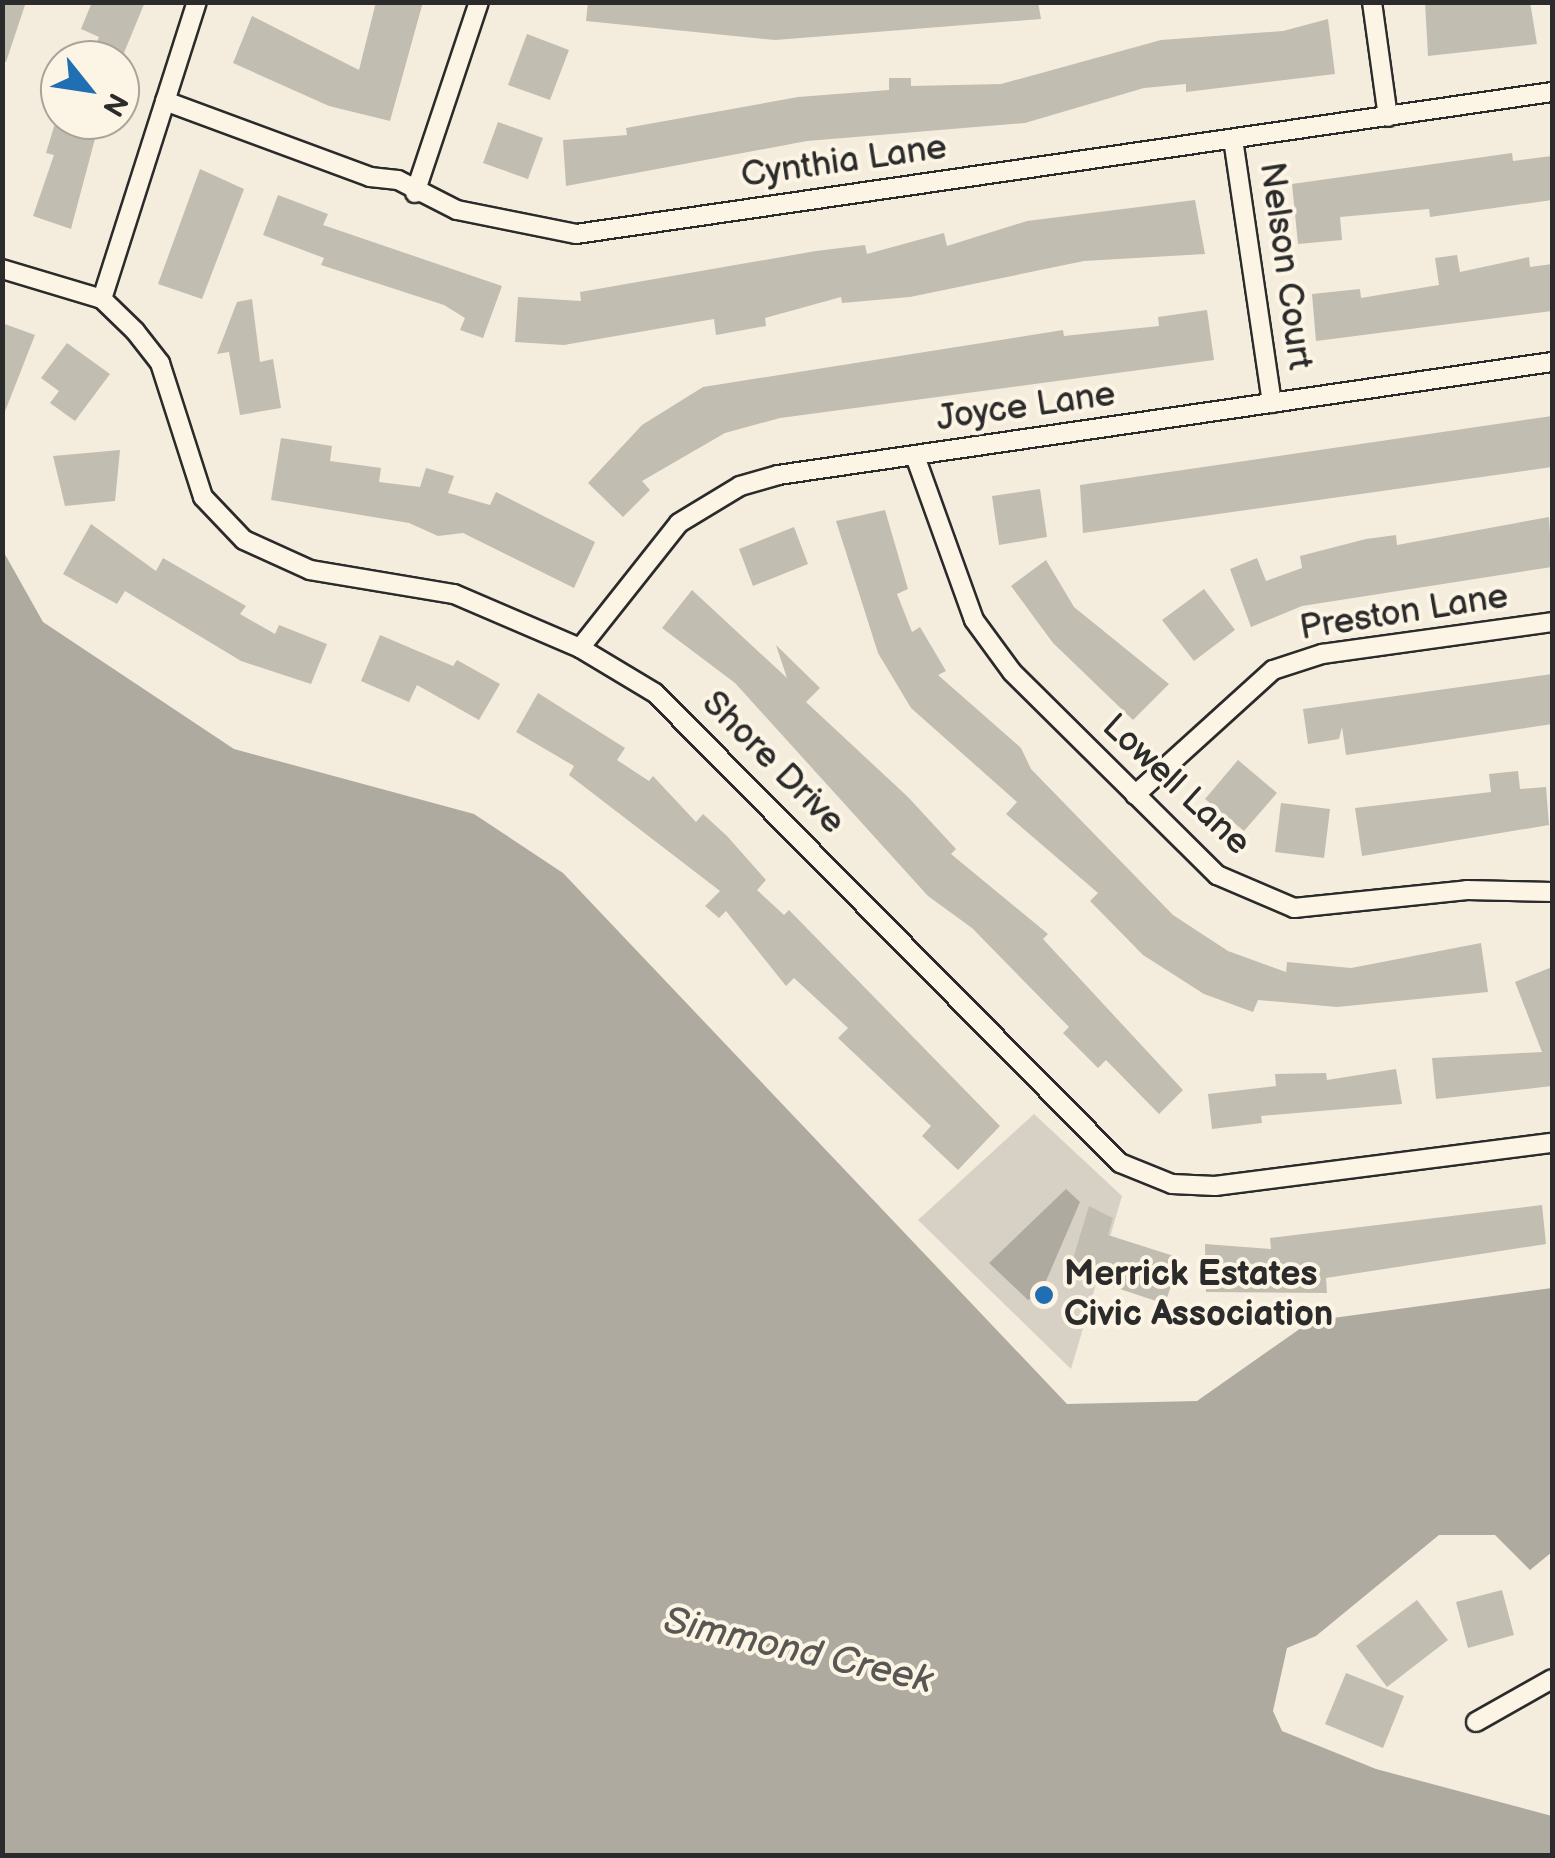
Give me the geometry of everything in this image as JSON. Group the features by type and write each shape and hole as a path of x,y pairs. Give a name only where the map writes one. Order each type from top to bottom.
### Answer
{"street":[{"path":"2,270 102,299 197,2"},
{"path":"415,193 480,2"},
{"path":"1372,2 1388,117"},
{"name":"Cynthia Lane","path":"165,100 511,226 576,234 1552,92"},
{"name":"Nelson Court","path":"1233,139 1272,403"},
{"name":"Shore Drive","path":"102,299 160,363 192,475 244,540 310,570 454,594 580,648 655,693 695,728 1120,1163 1143,1175 1215,1186 1552,1143"},
{"name":"Joyce Lane","path":"580,648 659,543 714,499 778,475 1552,362"},
{"name":"Lowell Lane","path":"916,456 974,620 1012,672 1217,875 1274,904 1340,909 1467,890 1552,892"},
{"name":"Preston Lane","path":"1135,795 1272,670 1322,654 1552,622"},
{"path":"1476,1722 1552,1680"}],"shaded area":[{"name":"Merrick Estates Civic Association","path":"1034,1114 1122,1196 1071,1369 918,1220"}],"water":[{"name":"Simmond Creek","path":"2,549 43,622 234,749 474,814 563,873 1067,1404 1197,1401 1311,1321 1552,1288 1552,1552 1530,1570 1495,1535 1439,1535 1316,1636 1287,1648 1273,1711 1282,1731 1376,1769 1552,1816 1552,1855 3,1855"},
{"path":"1066,1189 1080,1202 1040,1295 1028,1300 989,1263"}],"building":[{"path":"2,2 26,2 6,62 2,61"},
{"path":"92,2 145,2 129,40 98,40 99,37 81,29"},
{"path":"376,2 423,2 390,121 329,106 233,63 252,16 359,70"},
{"path":"588,2 1038,2 1041,19 775,40 586,21"},
{"path":"1425,2 1530,2 1537,44 1428,56"},
{"path":"1328,19 1335,74 1186,92 1186,84 1144,88 1025,123 807,141 566,186 563,140 627,135 626,128 798,97 889,90 889,78 911,78 911,86 1001,84 1161,40 1283,31"},
{"path":"527,34 569,50 550,100 508,85"},
{"path":"498,122 543,138 528,179 483,163"},
{"path":"50,140 95,140 71,229 33,216 54,155 46,153"},
{"path":"1512,153 1513,161 1552,156 1552,200 1430,217 1429,209 1340,217 1342,240 1298,244 1292,184"},
{"path":"200,169 244,189 202,299 158,284"},
{"path":"278,195 328,214 323,225 502,286 483,338 460,330 465,318 444,305 321,265 324,258 263,235"},
{"path":"1195,200 1205,254 1084,261 910,297 842,303 841,297 765,318 766,326 716,335 714,319 564,345 515,342 518,297 581,301 580,292 816,251 865,245 867,254 944,233 947,246 1027,221"},
{"path":"1457,255 1460,272 1529,257 1530,267 1552,264 1552,311 1316,341 1312,294 1360,289 1361,298 1439,285 1435,258"},
{"path":"252,299 260,362 273,359 281,408 240,415 229,352 217,354 237,302"},
{"path":"1207,310 1214,360 780,418 725,433 642,481 650,490 623,517 588,483 642,425 703,387 1063,330 1064,336 1159,326 1158,317"},
{"path":"2,323 35,335 4,414 2,414"},
{"path":"67,343 110,374 75,421 50,403 59,391 41,378"},
{"path":"1552,416 1552,467 1083,533 1080,485"},
{"path":"281,438 332,446 330,461 381,468 379,482 420,487 426,468 454,476 448,493 490,505 496,492 595,542 574,588 463,533 438,536 409,523 271,500"},
{"path":"120,450 115,501 65,506 53,456"},
{"path":"1040,489 1047,537 999,545 992,496"},
{"path":"885,510 908,589 897,594 912,632 920,627 946,671 938,675 1021,748 1031,769 1173,915 1228,951 1286,972 1287,962 1351,968 1481,943 1488,992 1337,1007 1258,1000 1253,1012 1204,994 1143,955 1090,901 1098,893 1006,814 1017,802 911,708 878,653 836,521"},
{"path":"1549,517 1552,567 1302,606 1251,627 1230,569 1257,558 1266,581 1302,568 1300,556 1366,539 1396,535 1397,545"},
{"path":"91,524 156,571 163,558 246,606 240,614 275,634 279,625 327,644 311,684 241,661 125,591 117,604 63,574"},
{"path":"794,527 808,564 753,586 739,549"},
{"path":"1046,560 1074,607 1169,684 1133,720 1053,643 1011,586"},
{"path":"1204,589 1235,630 1194,661 1162,620"},
{"path":"692,590 787,678 776,645 820,688 806,702 908,797 956,849 951,854 1048,934 1043,939 1183,1090 1159,1114 1106,1060 1098,1068 1063,1033 1069,1027 972,928 928,896 735,683 662,628"},
{"path":"380,635 453,666 457,660 500,684 479,720 417,685 409,702 361,681"},
{"path":"1552,674 1552,724 1346,755 1342,727 1339,739 1308,744 1303,709"},
{"path":"538,693 625,748 617,760 649,781 653,776 696,822 703,814 727,836 766,880 757,890 784,915 789,910 1000,1126 958,1170 922,1136 931,1126 838,1038 848,1028 794,978 786,986 726,911 719,918 705,906 720,891 569,775 574,766 516,732"},
{"path":"1238,760 1277,793 1244,831 1205,799"},
{"path":"1518,771 1520,789 1546,787 1549,825 1362,856 1355,808 1491,792 1489,774"},
{"path":"1281,803 1330,809 1324,858 1275,852"},
{"path":"1552,967 1552,1086 1436,1099 1432,1058 1542,1052 1515,982"},
{"path":"1396,1069 1402,1104 1261,1116 1262,1123 1212,1129 1208,1094 1276,1086 1275,1074 1326,1073 1327,1080"},
{"path":"1542,1205 1546,1244 1326,1278 1327,1293 1206,1292 1205,1244 1271,1249 1270,1238"},
{"path":"1089,1206 1113,1218 1108,1235 1180,1258 1165,1304 1069,1272"},
{"path":"1502,1590 1514,1635 1468,1648 1456,1602"},
{"path":"1417,1600 1448,1640 1387,1687 1356,1646"},
{"path":"1346,1673 1404,1696 1383,1748 1325,1724"}],"place":[{"name":"Merrick Estates Civic Association","path":"1044,1295"}]}
